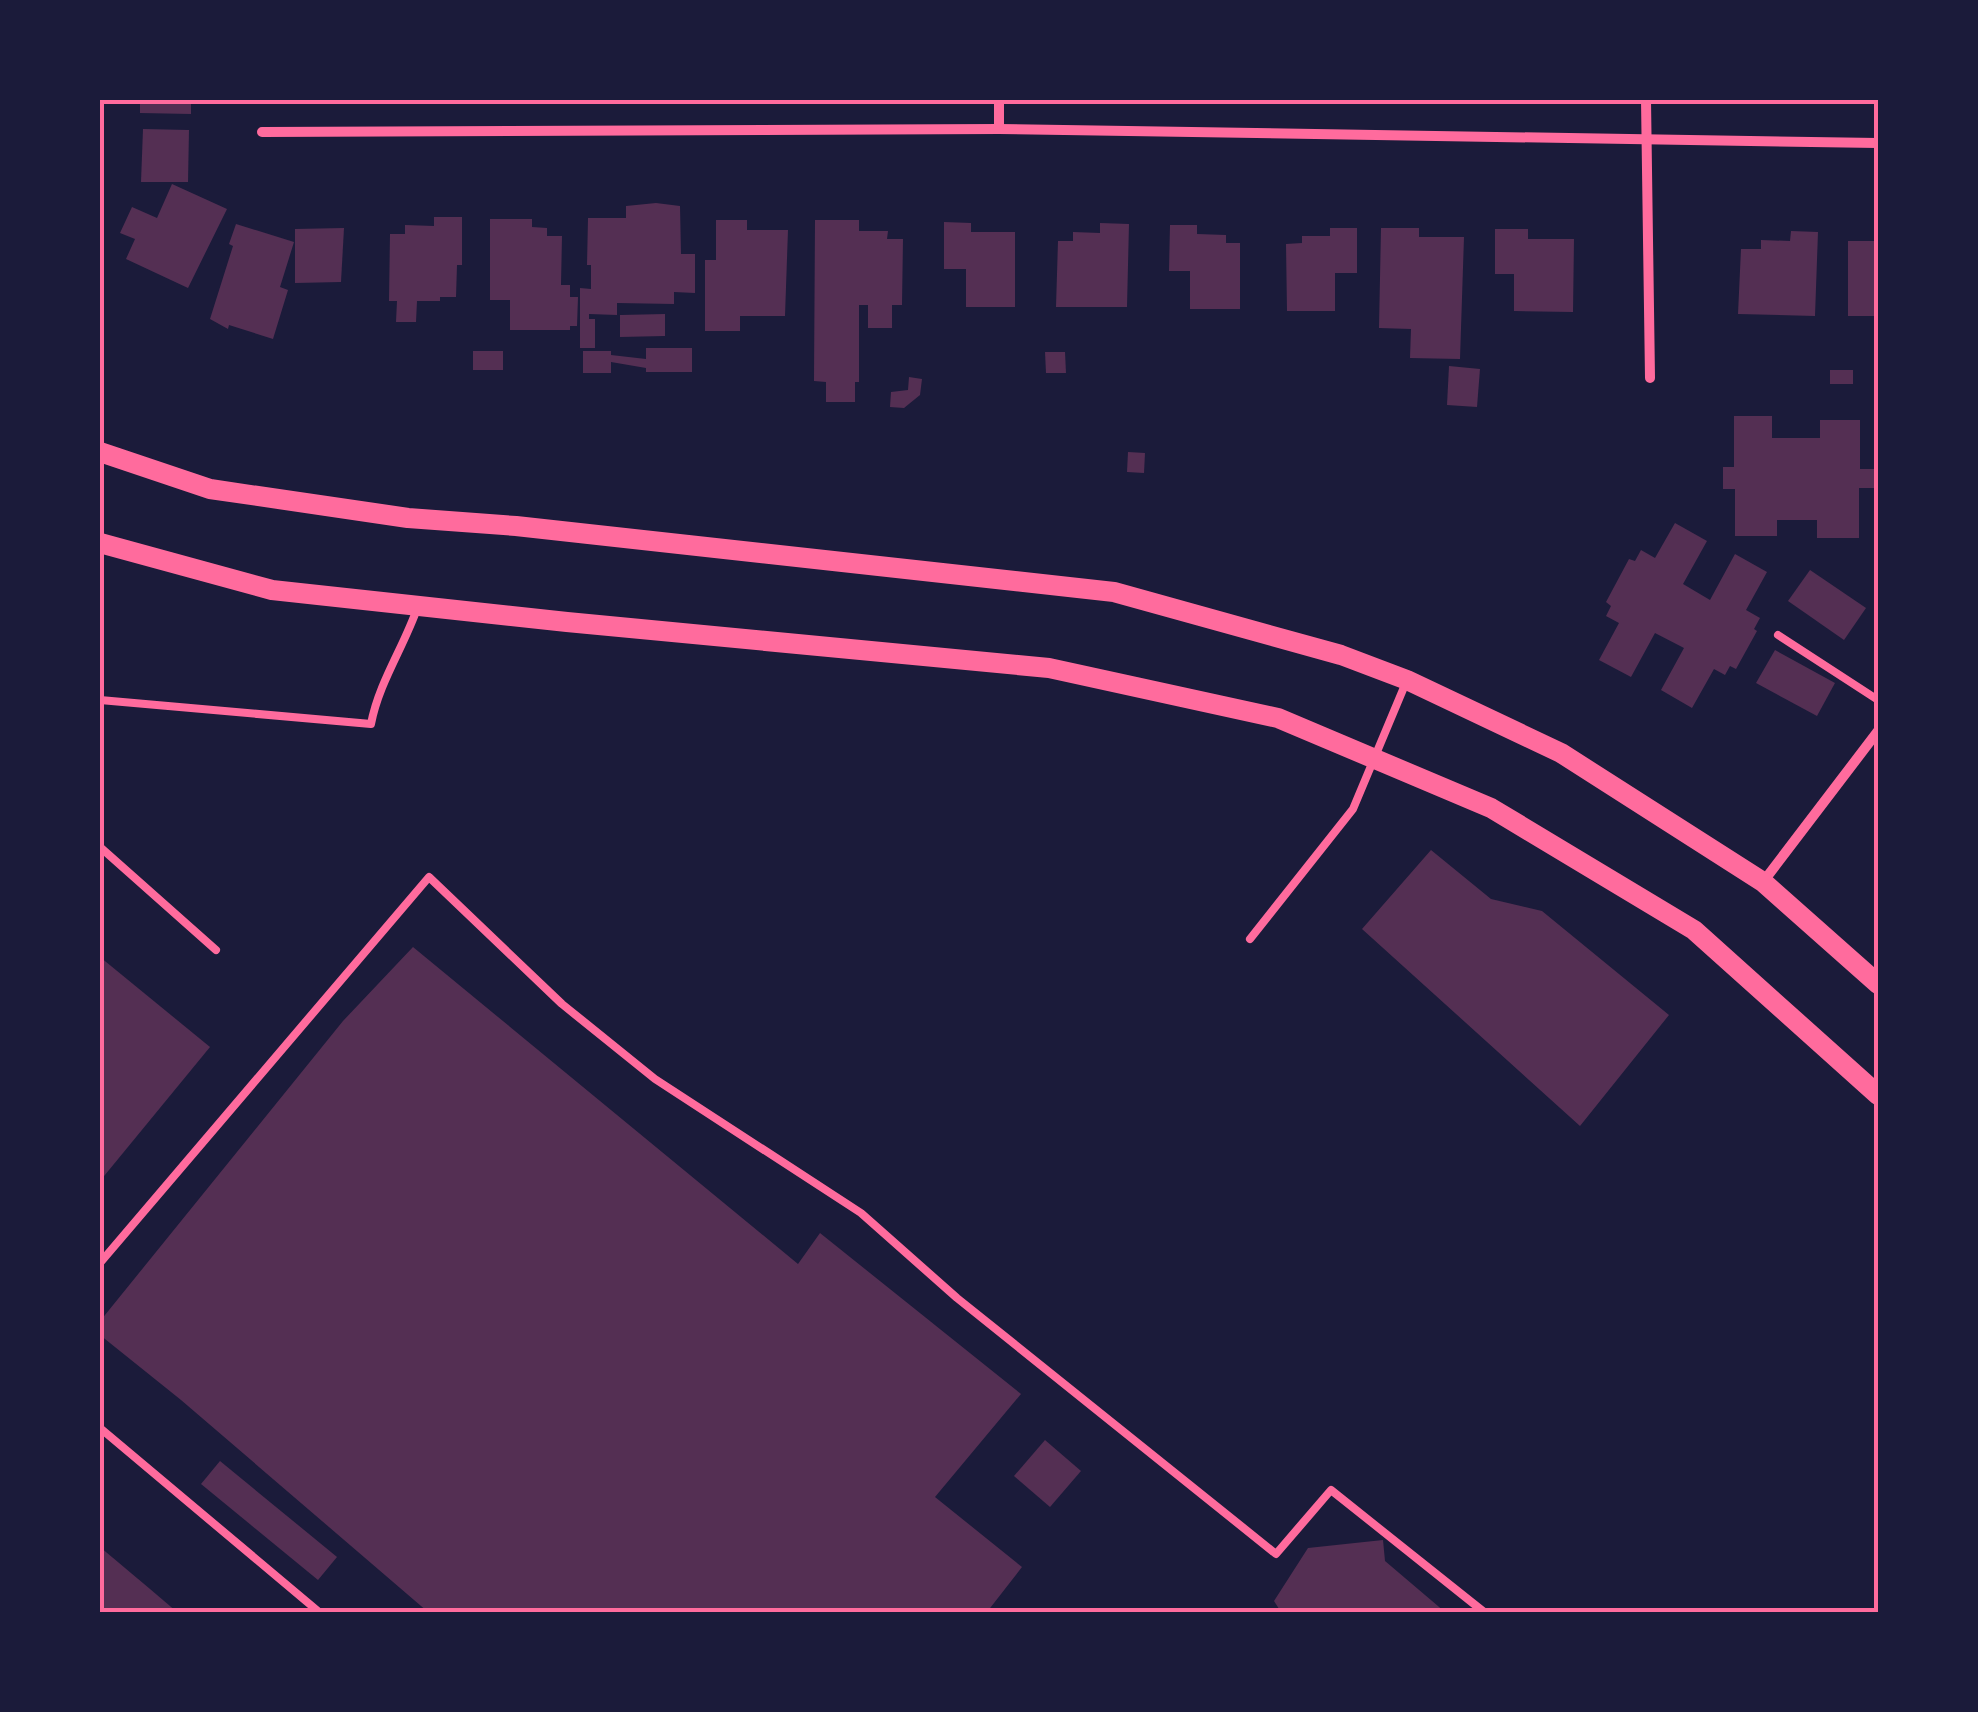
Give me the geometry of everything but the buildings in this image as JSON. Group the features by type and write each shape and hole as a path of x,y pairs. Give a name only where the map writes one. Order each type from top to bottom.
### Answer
{"main road":[{"path":"100,452 210,489 408,518 516,526 1114,592 1341,655 1408,680 1560,753 1762,882 1878,984"},
{"path":"100,543 272,590 1049,668 1278,718 1491,808 1694,930 1878,1095"}],"street":[{"path":"1000,100 1000,129"},
{"path":"1646,100 1650,378"},
{"path":"262,132 1000,129 1878,142"},
{"path":"1762,882 1878,731"}],"lane":[{"path":"100,700 371,724 376,697 405,642 418,606"},
{"path":"1778,634 1878,700"},
{"path":"1250,939 1353,809 1408,680"},
{"path":"100,847 216,950"},
{"path":"100,1263 428,877 562,1004 655,1079 861,1213 958,1298 1276,1554 1331,1490 1484,1612"},
{"path":"100,1428 319,1612"}]}
